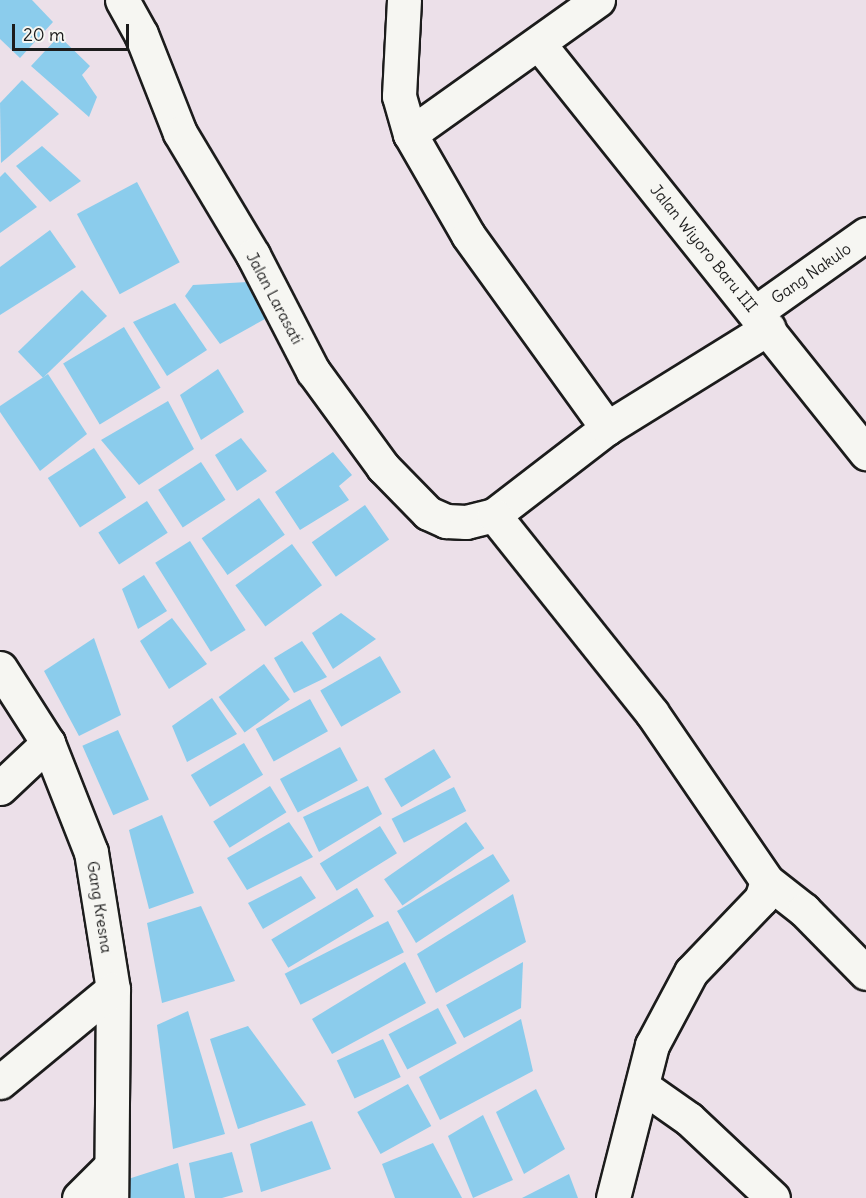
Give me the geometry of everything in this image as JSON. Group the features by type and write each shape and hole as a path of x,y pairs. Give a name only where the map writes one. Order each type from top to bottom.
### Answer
{"street":[{"name":"Jalan Larasati","path":"122,0 141,34 180,133 253,255 313,371 369,448 428,513 446,522 466,522 494,514"},
{"path":"404,0 399,96 410,134 468,235 607,428"},
{"path":"410,134 598,0"},
{"name":"Jalan Wiyoro Baru III","path":"539,44 762,320 866,453"},
{"name":"Gang Nakulo","path":"494,514 607,428 762,320 866,234"},
{"path":"494,514 652,713 767,881 804,910 866,973"},
{"name":"Gang Kresna","path":"0,668 48,743 91,852 113,989 110,1183"},
{"path":"0,788 48,743"},
{"path":"613,1198 652,1044 691,972 761,899 767,881"},
{"path":"0,1082 113,989"},
{"path":"642,1086 689,1119 773,1198"},
{"path":"79,1198 110,1183"}],"water":[{"path":"0,0 32,0 53,22 20,58 0,39"},
{"path":"59,36 90,66 82,75 97,97 89,117 31,66"},
{"path":"22,80 59,114 1,163 0,103"},
{"path":"42,146 81,181 50,202 16,166"},
{"path":"5,172 37,207 0,233 0,177"},
{"path":"137,182 180,262 120,294 77,214"},
{"path":"50,230 76,267 0,315 0,267"},
{"path":"248,282 265,319 220,344 185,296 193,285"},
{"path":"82,290 107,316 43,378 18,352"},
{"path":"175,303 207,350 167,376 133,322"},
{"path":"124,327 161,388 100,424 63,364"},
{"path":"218,369 244,412 201,440 180,395"},
{"path":"48,374 87,434 40,471 0,412 0,406"},
{"path":"168,401 194,449 139,485 101,440"},
{"path":"241,438 267,471 237,491 215,455"},
{"path":"94,448 126,497 80,527 48,478"},
{"path":"333,452 352,475 339,486 349,500 300,530 275,492"},
{"path":"201,462 226,500 183,528 158,490"},
{"path":"259,498 285,535 227,575 202,538"},
{"path":"147,501 168,533 119,564 98,533"},
{"path":"365,505 389,539 336,577 312,542"},
{"path":"190,541 246,630 211,652 155,563"},
{"path":"292,544 322,585 265,626 235,585"},
{"path":"144,575 167,611 138,629 122,589"},
{"path":"341,613 376,639 333,669 312,633"},
{"path":"172,618 207,664 169,689 140,641"},
{"path":"94,638 121,715 79,736 44,671"},
{"path":"302,641 327,677 294,693 274,658"},
{"path":"380,656 401,692 341,727 320,690"},
{"path":"264,664 290,700 245,733 219,697"},
{"path":"212,698 237,734 187,762 172,726"},
{"path":"310,699 328,731 274,761 256,729"},
{"path":"118,730 149,799 113,815 82,746"},
{"path":"244,743 263,775 210,807 191,775"},
{"path":"340,747 358,781 298,812 280,779"},
{"path":"434,749 451,777 401,807 384,779"},
{"path":"270,786 286,812 230,848 213,822"},
{"path":"368,786 382,814 319,852 303,817"},
{"path":"454,787 466,811 404,843 392,819"},
{"path":"162,815 194,893 149,909 129,830"},
{"path":"289,822 313,857 247,890 227,858"},
{"path":"466,822 484,848 402,906 384,879"},
{"path":"380,826 397,853 337,891 320,864"},
{"path":"493,854 510,881 416,943 397,911"},
{"path":"301,876 316,898 263,929 248,903"},
{"path":"357,888 374,916 288,968 271,940"},
{"path":"513,894 526,942 436,993 417,954"},
{"path":"201,906 235,981 162,1003 147,923"},
{"path":"388,921 404,952 301,1005 285,974"},
{"path":"405,962 426,1003 332,1054 312,1019"},
{"path":"523,962 521,1008 464,1038 446,1005"},
{"path":"438,1008 457,1043 407,1070 389,1034"},
{"path":"188,1011 225,1134 173,1149 157,1025"},
{"path":"521,1019 533,1071 440,1120 419,1077"},
{"path":"248,1026 306,1105 238,1129 210,1039"},
{"path":"383,1039 401,1077 355,1099 337,1061"},
{"path":"408,1084 431,1126 381,1154 357,1112"},
{"path":"536,1089 565,1149 524,1174 496,1112"},
{"path":"483,1115 513,1180 473,1198 448,1136"},
{"path":"312,1121 331,1169 261,1192 250,1144"},
{"path":"433,1143 462,1198 395,1198 382,1164"},
{"path":"232,1152 243,1192 222,1198 195,1198 189,1163"},
{"path":"178,1163 185,1198 130,1198 125,1180"},
{"path":"569,1174 578,1198 522,1198"}]}
